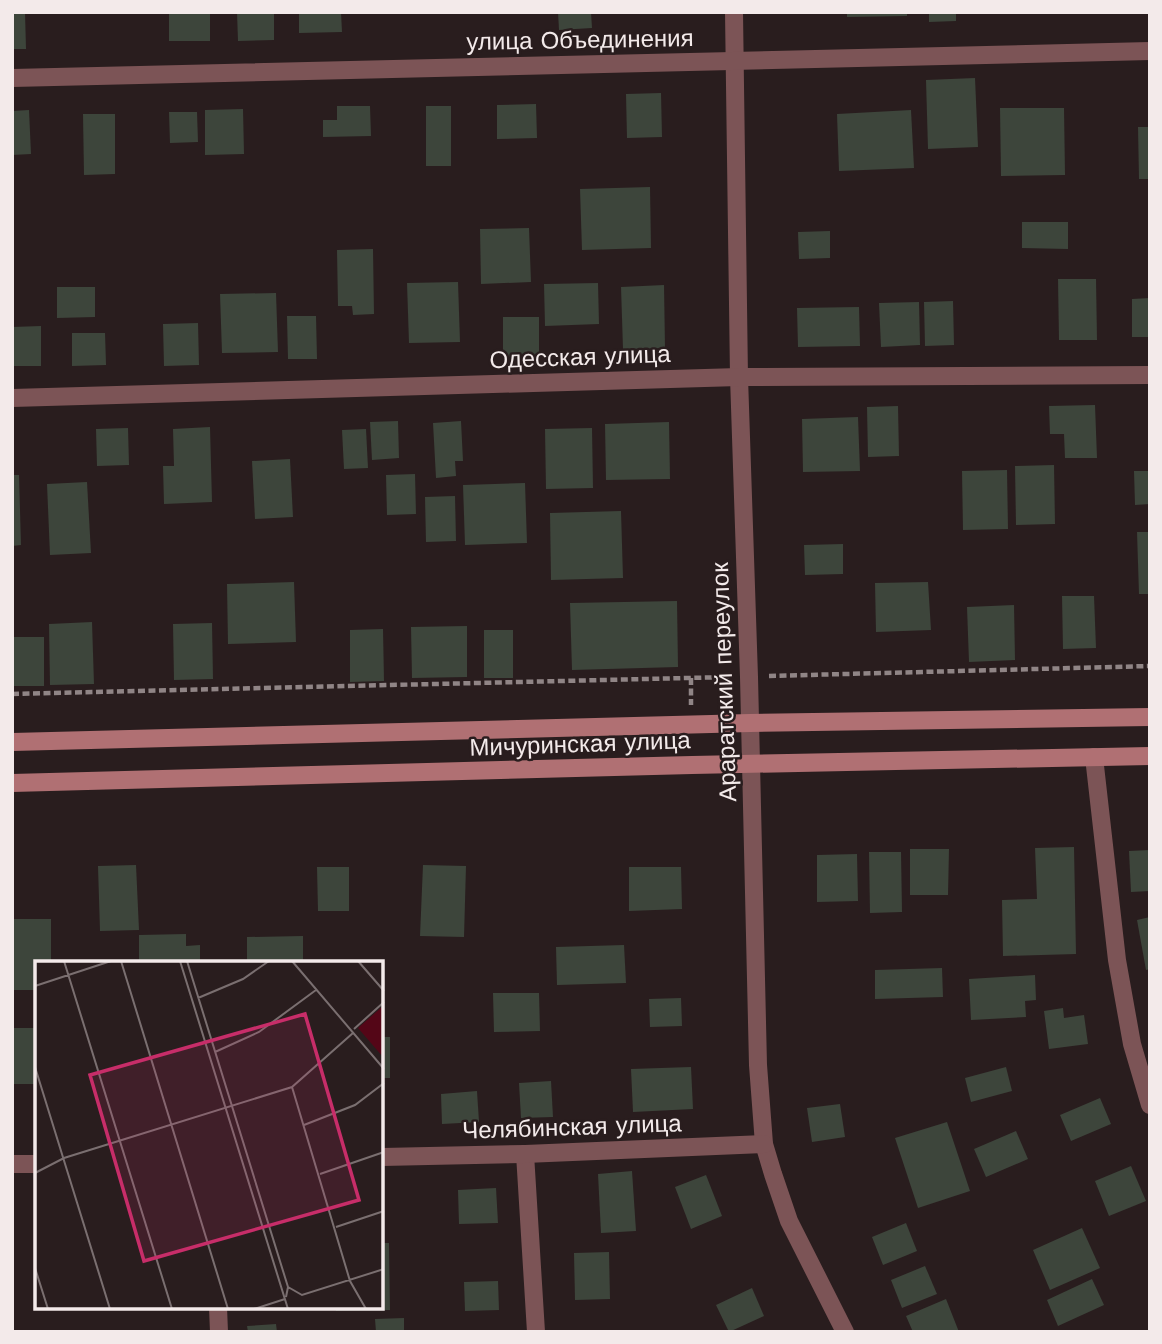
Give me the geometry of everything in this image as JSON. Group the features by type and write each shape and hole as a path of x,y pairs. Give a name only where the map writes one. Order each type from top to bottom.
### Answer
{"main road":[{"name":"Мичуринская улица","path":"12,742 750,723 1150,717"},
{"name":"Мичуринская улица","path":"12,783 1150,756"}],"street":[{"name":"Араратский переулок","path":"734,12 739,377 758,1065 764,1144 789,1221 845,1332"},
{"name":"улица Объединения","path":"12,78 1150,51"},
{"name":"Одесская улица","path":"12,398 739,377 1150,375"},
{"path":"1094,757 1117,960 1132,1044 1150,1105"},
{"name":"Челябинская улица","path":"383,1157 764,1144"},
{"path":"525,1154 536,1332"},
{"path":"12,1164 35,1164"},
{"path":"218,1309 219,1332"}],"path":[{"path":"12,694 1150,666"}],"building":[{"path":"12,12 25,12 26,49 12,49"},
{"path":"169,12 210,12 210,41 169,41"},
{"path":"237,12 274,12 274,40 238,41"},
{"path":"299,12 341,12 342,32 299,33"},
{"path":"558,12 591,12 592,28 559,30"},
{"path":"847,12 907,12 907,16 847,17"},
{"path":"929,12 956,12 956,21 929,22"},
{"path":"975,78 978,147 928,149 926,80"},
{"path":"661,93 662,137 627,138 626,94"},
{"path":"536,104 537,138 497,139 497,105"},
{"path":"337,106 370,106 371,136 323,137 323,120 337,120"},
{"path":"426,106 451,106 451,166 426,166"},
{"path":"1000,108 1064,108 1065,175 1001,176"},
{"path":"243,109 244,154 205,155 205,110"},
{"path":"29,110 31,154 12,155 12,111"},
{"path":"911,110 914,168 839,171 837,114"},
{"path":"169,112 197,112 198,142 170,143"},
{"path":"83,114 115,114 115,174 84,175"},
{"path":"1138,127 1150,127 1150,179 1139,179"},
{"path":"650,187 651,248 582,250 580,189"},
{"path":"1022,222 1068,222 1068,249 1022,248"},
{"path":"529,228 531,282 481,284 480,229"},
{"path":"830,231 830,258 799,259 798,232"},
{"path":"373,249 374,314 353,315 352,306 338,306 337,250"},
{"path":"1058,279 1096,279 1097,340 1059,340"},
{"path":"458,282 460,342 409,343 407,283"},
{"path":"598,283 599,324 545,326 544,284"},
{"path":"664,285 665,348 623,349 621,287"},
{"path":"57,287 95,287 95,317 57,318"},
{"path":"276,293 278,352 222,353 220,294"},
{"path":"1150,298 1150,337 1132,337 1132,299"},
{"path":"953,301 954,345 925,346 924,302"},
{"path":"919,302 920,345 881,347 879,303"},
{"path":"859,307 860,346 798,347 797,308"},
{"path":"287,316 316,316 317,359 288,359"},
{"path":"503,317 539,317 539,357 503,357"},
{"path":"198,323 199,365 164,366 163,324"},
{"path":"41,326 41,366 12,366 12,327"},
{"path":"72,333 105,333 106,365 72,366"},
{"path":"1095,405 1097,458 1065,458 1064,434 1050,434 1049,406"},
{"path":"898,406 899,456 868,457 867,407"},
{"path":"858,417 860,471 803,472 802,419"},
{"path":"398,421 399,458 372,460 370,422"},
{"path":"461,421 463,461 455,461 456,476 436,478 433,423"},
{"path":"669,422 670,479 606,480 605,424"},
{"path":"210,427 212,502 164,504 163,466 174,466 173,429"},
{"path":"128,428 129,465 97,466 96,429"},
{"path":"592,428 593,488 546,489 545,429"},
{"path":"366,429 368,468 344,469 342,430"},
{"path":"290,459 293,517 255,519 252,461"},
{"path":"1054,465 1055,524 1016,525 1015,466"},
{"path":"1007,470 1008,529 963,530 962,471"},
{"path":"1134,471 1150,471 1150,504 1135,505"},
{"path":"415,474 416,514 387,515 386,475"},
{"path":"12,475 19,475 21,545 12,546"},
{"path":"87,482 91,553 50,555 47,484"},
{"path":"525,483 527,543 465,545 463,485"},
{"path":"455,496 456,541 426,542 425,497"},
{"path":"621,511 623,578 551,580 550,513"},
{"path":"1137,532 1150,532 1150,594 1139,594"},
{"path":"843,544 843,574 805,575 804,545"},
{"path":"294,582 296,642 228,644 227,584"},
{"path":"928,582 931,630 876,632 875,583"},
{"path":"1062,596 1094,596 1096,648 1063,649"},
{"path":"677,601 678,667 572,670 570,603"},
{"path":"1014,605 1015,660 969,662 967,607"},
{"path":"92,622 94,684 50,685 49,624"},
{"path":"212,623 213,679 174,680 173,624"},
{"path":"467,626 467,677 412,678 411,627"},
{"path":"383,629 384,681 350,682 350,630"},
{"path":"484,630 513,630 513,678 484,678"},
{"path":"12,637 44,637 44,686 12,686"},
{"path":"1074,847 1076,954 1003,956 1002,900 1037,899 1035,848"},
{"path":"910,849 949,849 948,895 910,895"},
{"path":"1150,850 1150,891 1131,892 1129,851"},
{"path":"869,852 901,852 902,912 870,913"},
{"path":"857,854 858,901 817,902 817,855"},
{"path":"136,865 139,930 100,931 98,866"},
{"path":"423,865 466,866 464,937 420,936"},
{"path":"317,867 349,867 349,911 318,911"},
{"path":"629,867 681,867 682,909 629,911"},
{"path":"1150,917 1150,969 1146,970 1137,920"},
{"path":"12,919 51,919 51,961 35,961 35,990 12,990"},
{"path":"186,934 186,946 200,945 200,961 139,961 139,935"},
{"path":"303,936 303,961 247,961 247,937"},
{"path":"624,945 626,983 557,985 556,947"},
{"path":"942,968 943,997 875,999 875,970"},
{"path":"1035,975 1036,1000 1025,1001 1026,1017 971,1020 969,979"},
{"path":"493,993 539,993 540,1031 494,1032"},
{"path":"681,998 682,1026 650,1027 649,999"},
{"path":"1063,1008 1064,1018 1084,1015 1088,1044 1049,1049 1044,1011"},
{"path":"12,1028 35,1028 35,1084 12,1084"},
{"path":"383,1037 390,1037 390,1078 383,1078"},
{"path":"691,1067 693,1109 633,1112 631,1069"},
{"path":"1006,1067 1012,1091 971,1102 965,1078"},
{"path":"551,1081 553,1117 521,1118 519,1083"},
{"path":"477,1091 479,1122 442,1124 441,1094"},
{"path":"1100,1098 1111,1124 1071,1141 1060,1115"},
{"path":"840,1104 845,1137 812,1142 807,1108"},
{"path":"947,1122 970,1191 918,1208 895,1138"},
{"path":"1016,1131 1028,1159 986,1177 974,1149"},
{"path":"1131,1166 1146,1201 1109,1216 1095,1181"},
{"path":"632,1171 636,1231 601,1233 598,1174"},
{"path":"706,1175 722,1216 691,1229 675,1187"},
{"path":"496,1188 498,1223 459,1224 458,1190"},
{"path":"906,1223 917,1251 883,1265 872,1237"},
{"path":"1082,1228 1100,1268 1050,1290 1033,1250"},
{"path":"383,1243 389,1243 390,1310 336,1311 383,1309"},
{"path":"609,1252 610,1299 575,1300 574,1253"},
{"path":"925,1266 937,1294 902,1308 891,1280"},
{"path":"1092,1279 1104,1305 1058,1326 1047,1300"},
{"path":"498,1281 499,1310 465,1311 464,1282"},
{"path":"752,1288 764,1316 729,1332 716,1305"},
{"path":"946,1299 959,1332 913,1332 906,1316"},
{"path":"404,1318 404,1332 376,1332 375,1319"},
{"path":"276,1324 277,1332 248,1332 247,1326"}]}
